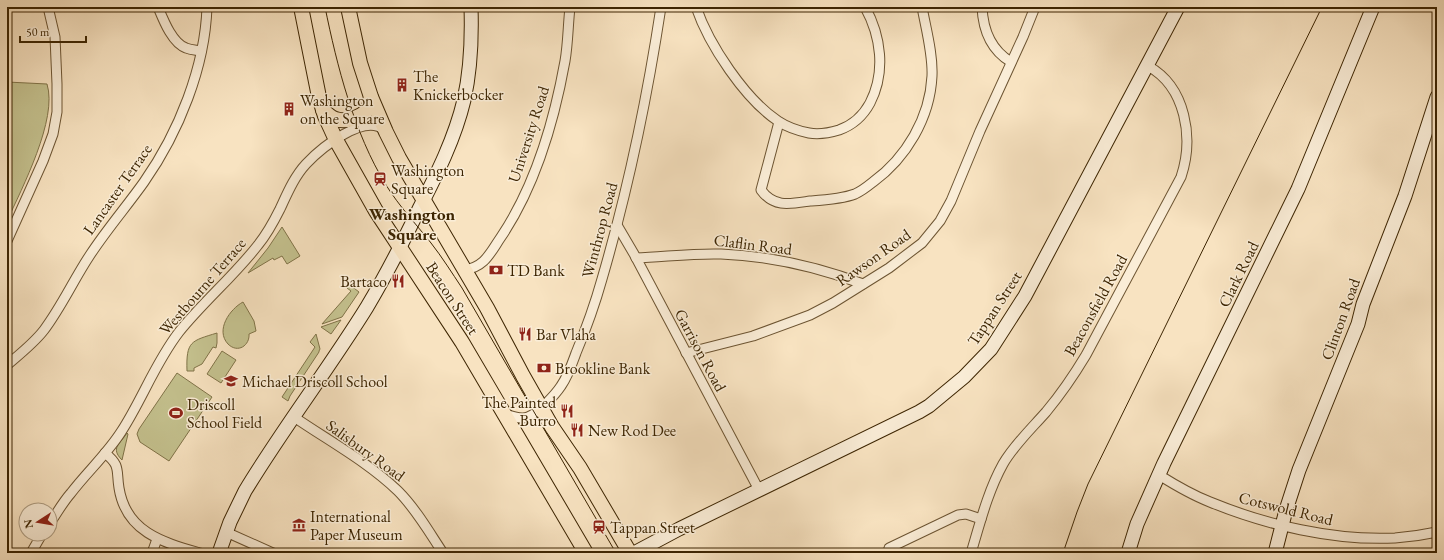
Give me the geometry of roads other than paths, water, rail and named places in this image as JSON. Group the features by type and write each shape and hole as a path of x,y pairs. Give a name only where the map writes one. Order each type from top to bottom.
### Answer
{"main road":[{"name":"Beacon Street","path":"302,7 316,86 323,110 336,140 368,199 445,315 586,553"},
{"name":"Beacon Street","path":"348,7 360,62 371,97 386,132 406,171 487,308 552,426 580,468 630,553"},
{"path":"323,110 337,120 347,120 364,112 369,106 371,97"}],"street":[{"path":"7,241 43,162 53,134 57,112 55,37 48,7"},
{"path":"158,7 166,25 179,43 185,48 201,51"},
{"name":"Lancaster Terrace","path":"7,365 36,339 50,322 91,254 152,170 169,139 192,87 206,26 207,7"},
{"path":"219,553 226,532 245,491 359,320 392,263 424,200 451,140 464,100 471,54 471,7"},
{"name":"University Road","path":"464,270 477,266 487,258 517,211 536,170 552,118 565,60 570,7"},
{"name":"Winthrop Road","path":"505,414 516,418 524,418 531,415 561,386 571,367 594,306 633,161 646,101 661,7"},
{"path":"696,7 712,40 729,68 758,104 779,122 805,132 818,134 828,133 852,124 866,109 876,92 880,64 879,47 865,7"},
{"path":"779,122 761,190 768,198 782,204 819,200 852,195 860,192 874,182 895,162 913,138 929,100 932,75 922,7"},
{"path":"982,7 984,25 990,39 1001,54 1011,62"},
{"name":"Rawson Road","path":"686,353 753,336 802,319 828,306 889,268 913,250 930,234 951,201 980,131 1035,7"},
{"name":"Tappan Street","path":"634,553 758,490 919,412 951,388 978,364 991,349 1025,296 1178,7"},
{"name":"Clark Road","path":"1128,553 1137,524 1159,475 1298,189 1373,7"},
{"name":"Beaconsfield Road","path":"971,553 981,519 996,478 1003,464 1017,445 1052,405 1074,375 1181,177 1186,159 1187,147 1187,131 1184,114 1169,83 1159,72 1148,66"},
{"name":"Clinton Road","path":"1275,553 1299,470 1358,324 1363,304 1403,202 1437,97"},
{"name":"Westbourne Terrace","path":"58,512 71,493 121,432 158,363 176,335 259,244 275,219 296,177 304,167 316,155 355,128 364,125 374,125 386,132"},
{"name":"Garrison Road","path":"617,225 636,258 758,490"},
{"name":"Claflin Road","path":"636,258 702,254 745,256 817,269 863,284"},
{"name":"Salisbury Road","path":"294,417 381,476 399,492 417,515 442,553"},
{"path":"105,453 113,459 116,465 120,493 128,513 143,530 157,539 200,553"},
{"name":"Cotswold Road","path":"1159,475 1210,502 1282,526 1327,535 1359,538 1395,538 1437,532"},
{"path":"888,553 889,548 958,515 966,514 981,519"},
{"path":"226,532 274,553"},
{"path":"152,553 157,539"},
{"path":"31,553 37,542"}],"tram line":[{"path":"325,7 335,52 348,99 365,144 375,165 391,193 435,248 462,288 616,553"},
{"path":"1063,553 1088,484 1322,7"}],"place":[{"name":"The Knickerbocker","path":"402,85"},
{"name":"Washington on the Square","path":"289,109"},
{"name":"Washington Square","path":"380,179"},
{"name":"TD Bank","path":"496,270"},
{"name":"Bartaco","path":"398,281"},
{"name":"Bar Vlaha","path":"525,334"},
{"name":"Brookline Bank","path":"544,368"},
{"name":"Michael Driscoll School","path":"231,381"},
{"name":"The Painted Burro","path":"567,411"},
{"name":"Driscoll School Field","path":"176,413"},
{"name":"New Rod Dee","path":"577,430"},
{"name":"International Paper Museum","path":"299,525"},
{"name":"Tappan Street","path":"599,527"}],"district":[{"name":"Washington Square","path":"412,224"}]}
